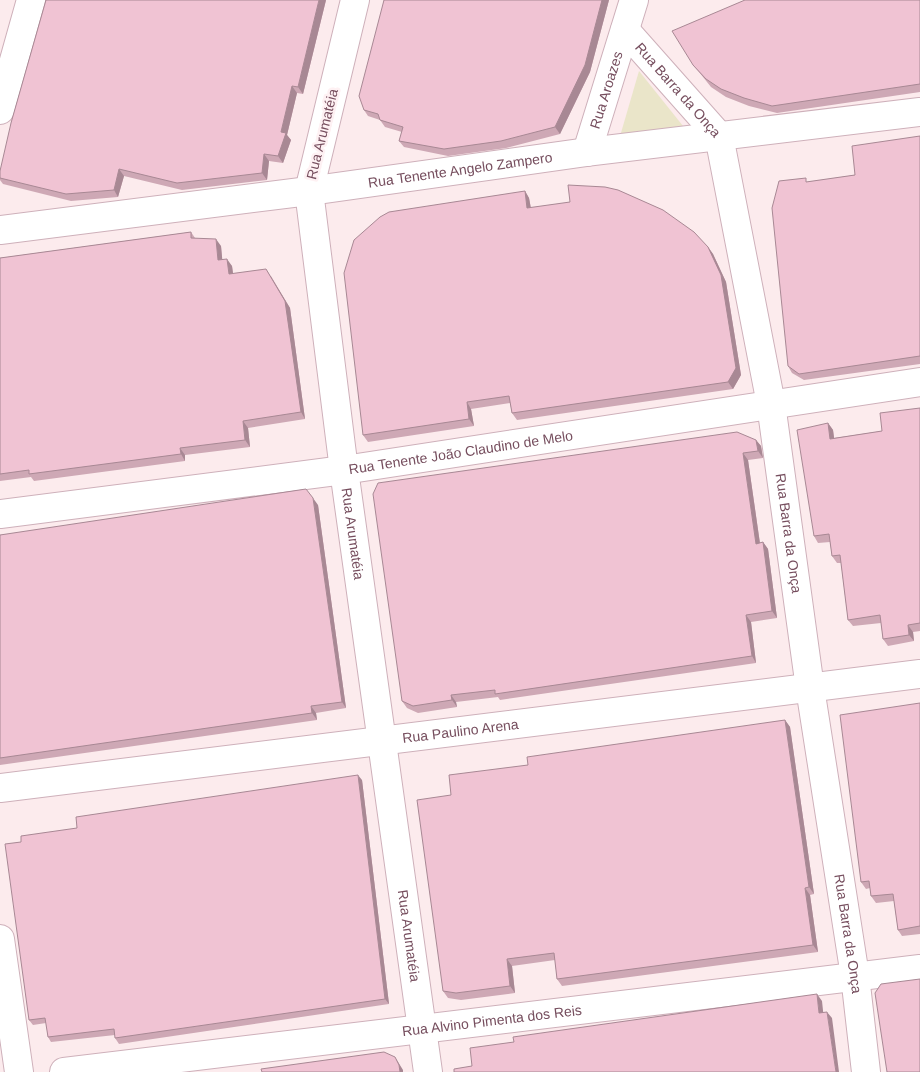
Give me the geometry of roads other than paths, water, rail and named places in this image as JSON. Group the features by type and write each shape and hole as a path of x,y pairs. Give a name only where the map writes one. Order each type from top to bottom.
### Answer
{"street":[{"path":"0,110 30,0"},
{"name":"Rua Arumatéia","path":"355,0 309,191 344,470 428,1072"},
{"name":"Rua Aroazes","path":"587,152 634,0"},
{"name":"Rua Barra da Onça","path":"626,30 720,136 771,404 810,688 855,976 866,1072"},
{"name":"Rua Tenente Angelo Zampero","path":"0,230 309,191 587,152 920,112"},
{"name":"Rua Tenente João Claudino de Melo","path":"0,514 344,470 920,382"},
{"name":"Rua Paulino Arena","path":"0,788 920,674"},
{"path":"0,938 19,1072"},
{"name":"Rua Alvino Pimenta dos Reis","path":"64,1072 920,969"}]}
